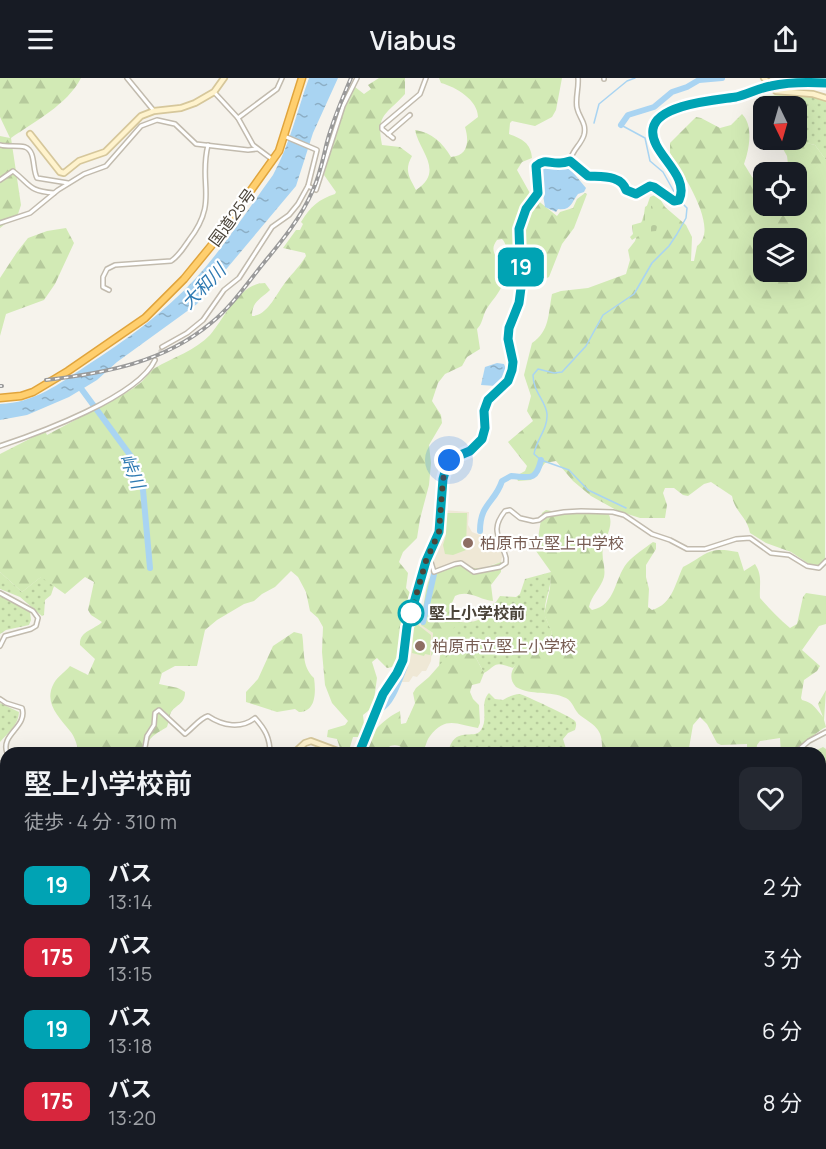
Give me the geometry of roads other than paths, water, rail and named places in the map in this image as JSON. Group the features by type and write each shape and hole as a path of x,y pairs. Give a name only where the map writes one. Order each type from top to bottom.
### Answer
{"highway":[{"name":"国道25号","path":"0,398 21,396 47,384 146,318 184,279 211,246 287,137 302,78"}],"main road":[{"path":"30,134 60,172 64,173 79,161 105,152 114,146 134,120 154,111 181,108 195,103 214,92 224,78"},
{"path":"767,82 776,91 813,93 826,98"},
{"path":"361,747 383,694 403,660 407,627 430,551 439,532 443,479 447,465 453,458 470,451 482,439 485,428 484,411 488,400 508,381 512,370 513,362 508,339 521,288 519,229 526,209 538,193 536,166 547,161 559,164 570,161 588,176 620,180 630,192 636,194 650,186 671,200 679,200 681,195 679,183 654,137 654,125 658,120 690,103 734,97 767,82 826,83"},
{"path":"301,747 311,741 327,747"}],"street":[{"path":"238,118 277,89 282,78"},
{"path":"308,186 316,190 343,106 357,78"},
{"path":"393,138 382,129 382,126 420,94 426,78"},
{"path":"570,161 572,152 580,144 584,135 585,125 577,109 578,78"},
{"path":"130,79 154,111"},
{"path":"214,92 238,118 257,149 273,159"},
{"path":"388,134 410,115"},
{"path":"0,223 30,213 69,183 84,174 106,166 141,126 157,120 175,124 196,144 257,149"},
{"path":"162,347 187,333 203,320 224,290 239,278 272,228 289,215 298,204 308,186 317,153 315,148 287,137"},
{"path":"0,145 9,148 24,147 29,151 32,154 34,173 37,178 69,183"},
{"path":"109,290 103,287 103,277 107,269 115,265 171,261 192,236 206,212 204,162 208,145"},
{"path":"0,180 13,171 33,190 55,193"},
{"path":"0,446 45,429 106,401 140,379 151,369 155,360"},
{"path":"430,551 434,572 461,563 474,572 500,567 506,563 506,558 497,533 497,524 505,511 510,510 520,518 533,521 546,515 581,510 624,515 651,534 687,549 705,549 736,539 750,538 767,552 789,555 813,568 819,568 826,561"},
{"path":"0,593 33,610 38,618 36,626 5,636 0,646"},
{"path":"0,699 22,708 23,713 23,719 5,740 5,747"},
{"path":"145,747 147,736 154,725 155,713 159,710 185,734 208,716 214,720 237,725 245,725 255,718 267,733 270,747"},
{"path":"802,747 826,732"}],"water":[{"name":"大和川","path":"309,78 338,78 313,133 296,186 197,304 117,362 97,380 69,397 27,415 0,420 0,404 24,400 46,391 116,346 171,303 207,266 273,175 289,139"},
{"path":"542,163 566,164 586,188 584,192 578,194 568,208 558,209 556,212 545,207 543,195 545,194 539,178 543,177 542,169 537,169"},
{"path":"497,363 504,364 503,380 496,386 481,385 485,367"}],"waterway":[{"path":"594,123 599,104 627,81 635,78"},
{"path":"621,125 628,115 654,107 672,92 699,80 722,78"},
{"path":"621,125 645,138 650,161 663,172 677,197"},
{"path":"626,508 588,490 569,470 541,460 534,454 546,425 547,414 535,386 533,375 538,369 554,373 562,372 586,346 603,315 634,294 652,263 669,246 686,218 687,208 680,201"},
{"name":"峠川","path":"80,387 133,459 143,490 150,568"},
{"path":"480,531 482,514 502,481 511,476 531,477 537,472 541,460"},
{"path":"423,622 434,574"},
{"path":"376,719 380,709 392,696 405,666"},
{"path":"358,747 364,731"}],"tunnel":[{"path":"155,360 162,347"}],"railway":[{"path":"46,380 90,374 153,357 193,337 225,310 283,239 308,200 318,178 332,126 351,78"}],"place":[{"name":"柏原市立堅上中学校","path":"468,543"},
{"name":"堅上小学校前","path":"411,613"},
{"name":"柏原市立堅上小学校","path":"420,646"}]}
